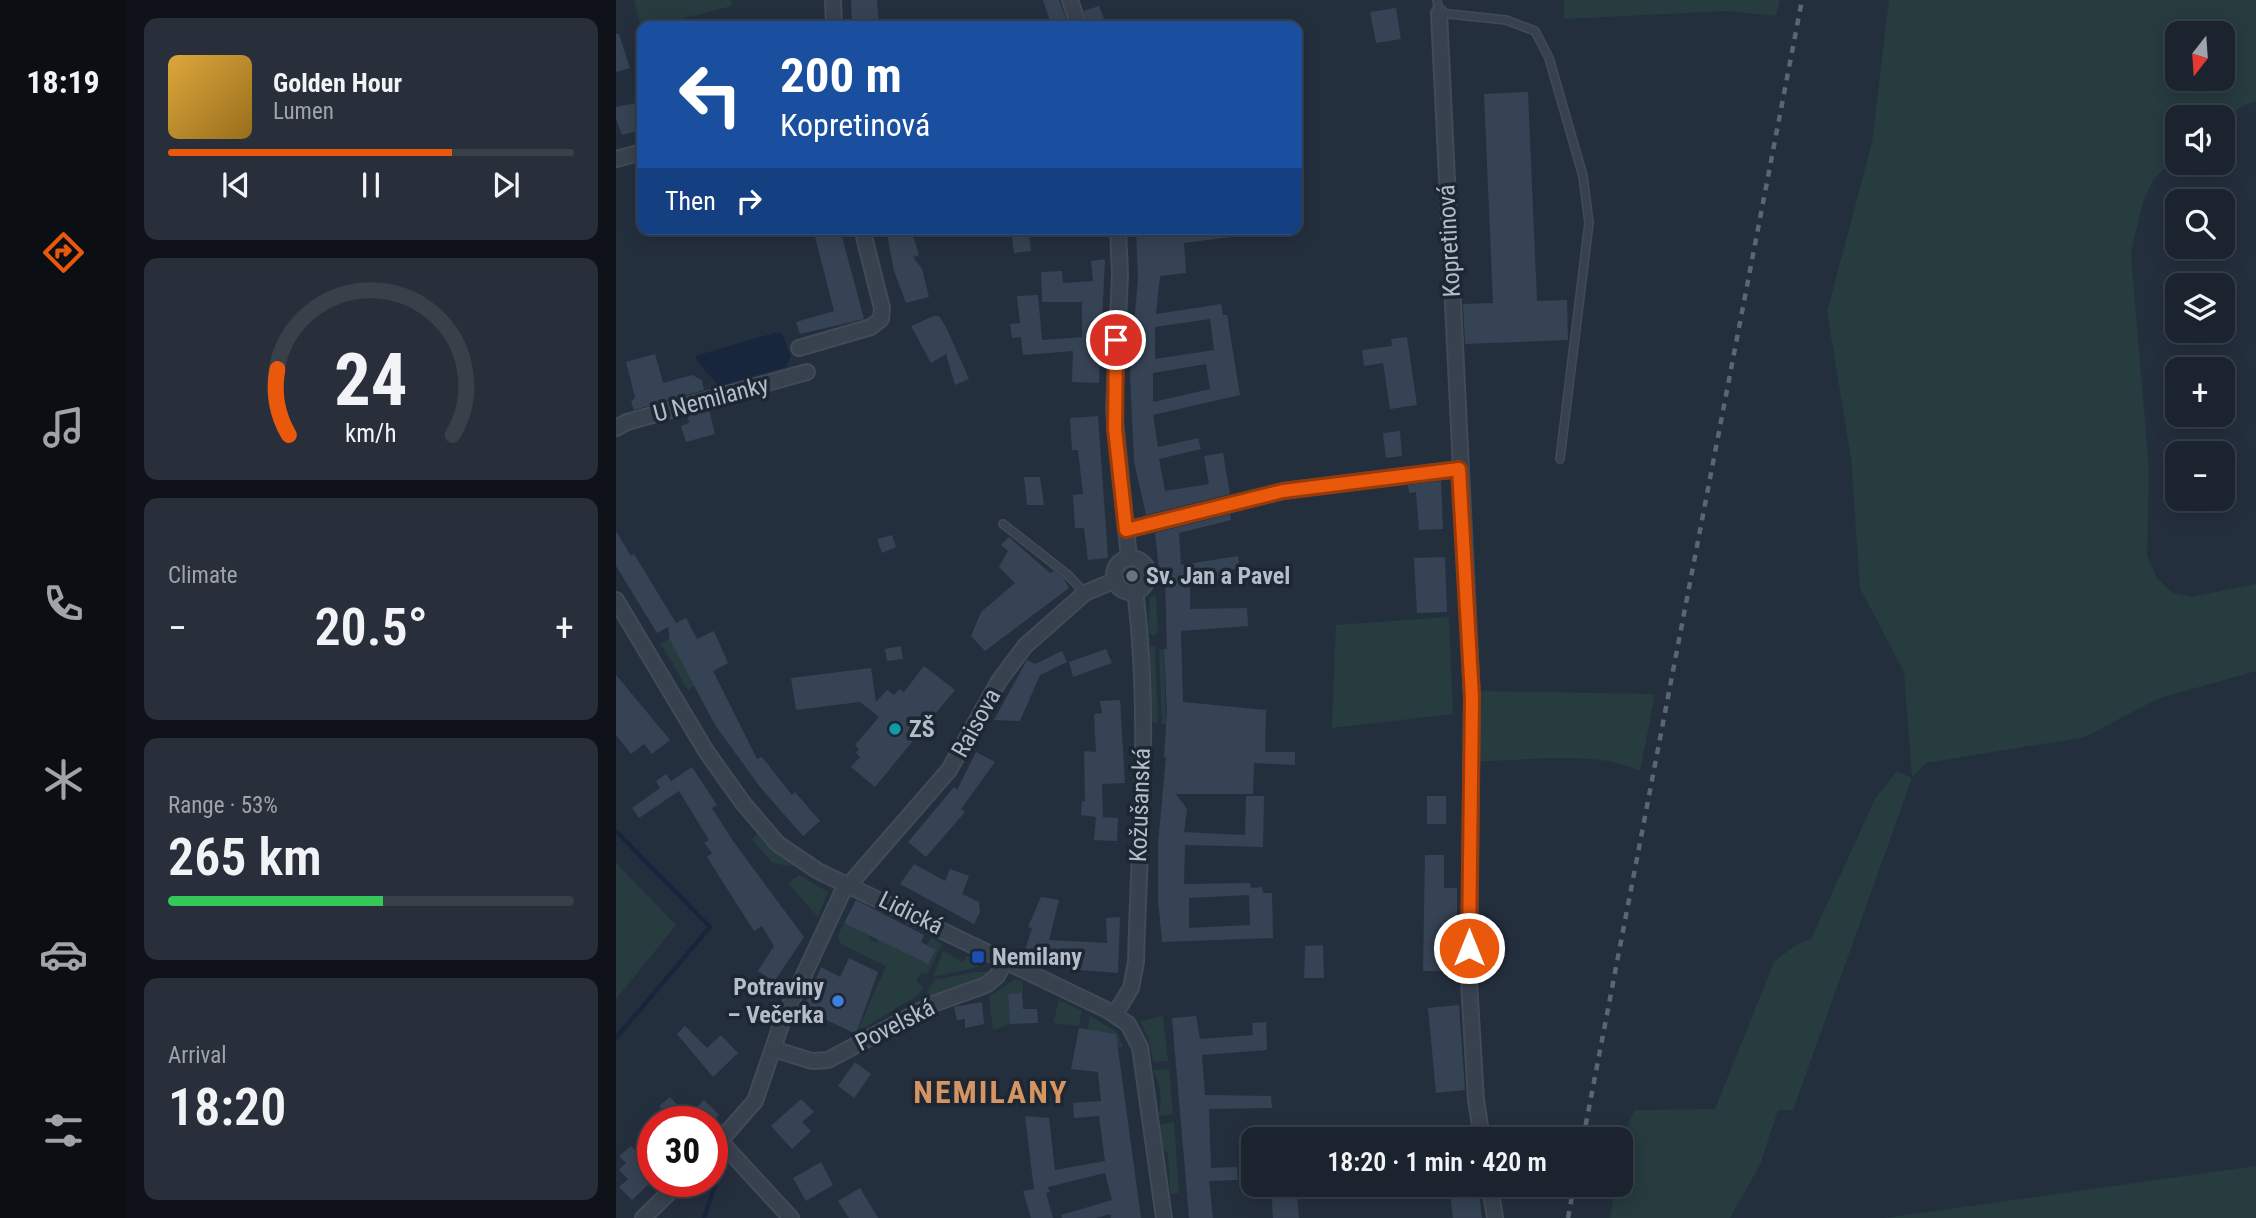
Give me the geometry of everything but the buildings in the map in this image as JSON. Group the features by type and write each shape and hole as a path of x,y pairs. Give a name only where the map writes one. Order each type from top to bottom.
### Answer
{"street":[{"path":"833,0 834,21"},
{"path":"1070,0 1077,21"},
{"name":"Kopretinová","path":"1438,6 1472,697 1469,982 1475,1088 1480,1127"},
{"path":"617,156 637,153"},
{"path":"799,348 871,327 881,319 882,308 864,235"},
{"path":"1118,235 1120,274 1114,410 1129,558 1117,566 1116,580 1121,588 1135,591"},
{"name":"U Nemilanky","path":"616,428 627,422 807,372"},
{"path":"1126,530 1283,491 1459,469"},
{"name":"Kožušanská","path":"1115,1014 1131,988 1136,962 1143,750 1140,624 1135,591 1145,585 1149,574 1140,560 1129,558"},
{"name":"Raisova","path":"850,884 949,771 1012,662 1041,629 1085,593 1116,580"},
{"name":"Lidická","path":"616,600 706,751 762,826 802,861 1006,959 1115,1014 1128,1024 1139,1043 1164,1218"},
{"path":"728,1133 755,1101 796,991 838,900 850,884"},
{"name":"Povelská","path":"773,1049 812,1062 828,1060 933,1004 986,985 997,976 1006,959"},
{"path":"728,1157 791,1218"},
{"path":"644,1218 665,1197"},
{"path":"1492,1197 1495,1218"}],"lane":[{"path":"1438,6 1506,20 1535,31 1549,58 1583,176 1589,223 1560,458"},
{"path":"1003,524 1068,575 1085,593"}],"green space":[{"path":"634,0 731,0 732,6 673,21 639,21"},
{"path":"1564,0 1780,0 1776,16 1727,11 1564,19"},
{"path":"1889,0 2256,0 2256,101 2235,111 2235,105 2165,105 2165,168 2153,180 2143,202 2131,253 2149,470 2147,556 2157,578 2173,593 2191,597 2256,584 2256,671 2157,699 2085,737 1926,763 1912,778 1904,672 1860,588 1851,458 1827,312 1872,142"},
{"path":"1156,596 1158,632 1154,636 1148,632 1150,597"},
{"path":"1449,617 1453,714 1332,728 1336,625"},
{"path":"670,638 695,686 688,690 661,644"},
{"path":"1150,646 1155,646 1158,723 1151,722 1148,715"},
{"path":"1164,649 1166,724 1162,724 1159,651"},
{"path":"1476,691 1655,694 1640,771 1623,765 1582,759 1477,761"},
{"path":"1897,771 1912,778 1793,1110 1778,1110 1760,1165 1730,1218 1610,1218 1614,1197 1633,1197 1633,1127 1628,1127 1635,1110 1715,1109 1774,962 1797,944 1811,939 1875,799"},
{"path":"758,834 794,867 772,863 752,839"},
{"path":"616,863 676,925 616,999"},
{"path":"799,875 828,892 818,917 788,883"},
{"path":"844,923 870,936 869,939 876,943 878,939 928,964 936,950 927,945 931,938 942,944 927,975 922,972 916,981 923,987 918,995 857,1032 886,966 840,943 838,935"},
{"path":"943,951 963,962 967,956 978,962 979,967 933,977"},
{"path":"988,972 982,980 924,998 934,980"},
{"path":"1015,979 1023,982 1023,993 1008,994 1010,1024 993,1030 989,997"},
{"path":"1059,1000 1082,1011 1079,1026 1053,1023"},
{"path":"1090,1016 1117,1032 1123,1047 1118,1047 1087,1030"},
{"path":"1163,1016 1168,1061 1153,1062 1149,1039 1140,1021"},
{"path":"1169,1069 1173,1114 1161,1116 1158,1114 1160,1091 1153,1070"},
{"path":"1174,1122 1179,1193 1170,1194 1168,1153 1162,1149 1159,1125"},
{"path":"2256,1166 2256,1218 1885,1218"}],"water":[{"path":"777,332 782,334 791,356 786,367 718,386 695,356"}],"waterway":[{"path":"616,831 710,927 616,1038"},
{"path":"704,1218 711,1197"}],"railway":[{"path":"1585,1127 1802,0"},
{"path":"1568,1218 1572,1197"}],"place":[{"name":"Sv. Jan a Pavel","path":"1132,576"},
{"name":"ZŠ","path":"895,729"},
{"name":"Nemilany","path":"978,957"},
{"name":"Potraviny – Večerka","path":"838,1001"}],"district":[{"name":"NEMILANY","path":"991,1092"}],"route":[{"path":"1116,340 1116,450 1126,530 1283,491 1459,469 1472,697 1469,948"}]}
